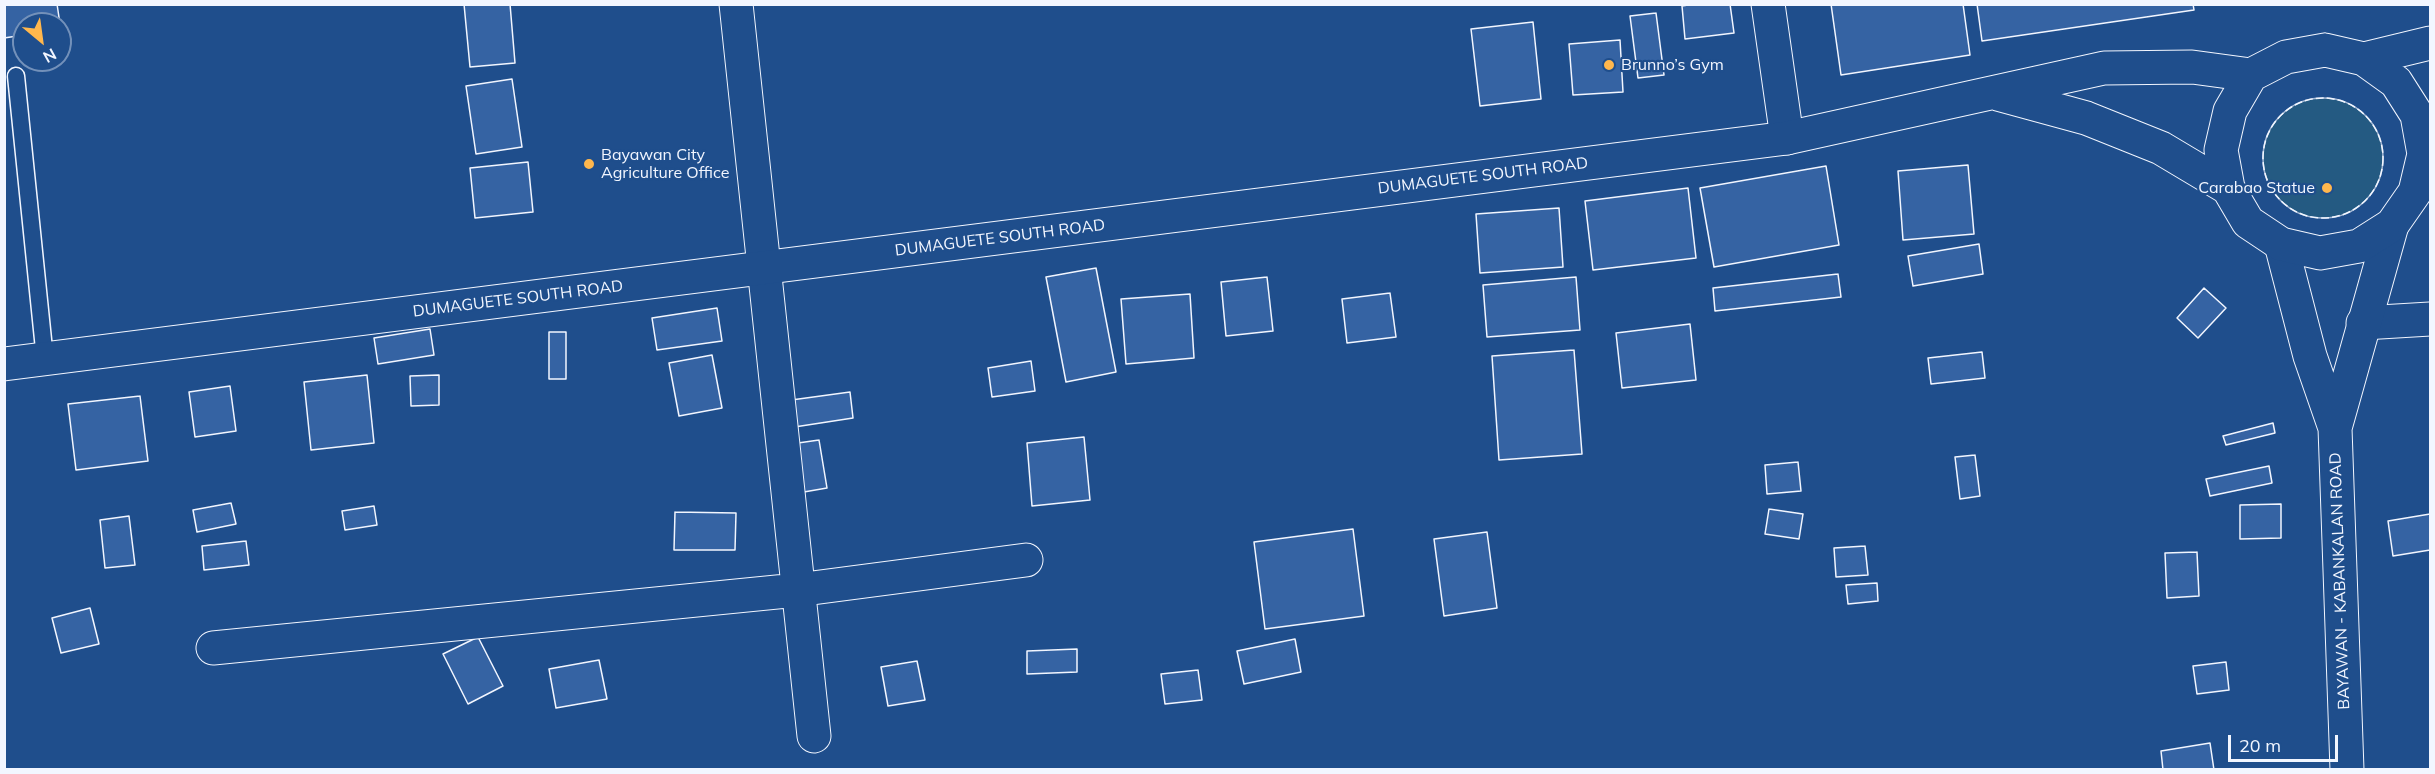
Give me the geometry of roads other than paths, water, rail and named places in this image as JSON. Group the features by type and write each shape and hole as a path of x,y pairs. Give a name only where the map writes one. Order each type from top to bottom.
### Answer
{"main road":[{"path":"736,4 814,736"},
{"path":"1768,4 1787,138"},
{"path":"2364,59 2430,43"},
{"path":"2325,50 2364,59 2396,82 2417,115 2427,152 2415,192 2392,225 2359,246 2320,253 2281,244 2248,222 2228,188 2221,150 2230,111 2251,75 2286,57 2325,50"},
{"name":"DUMAGUETE SOUTH ROAD","path":"4,364 1787,138 2104,68 2192,67 2251,75"},
{"name":"DUMAGUETE SOUTH ROAD","path":"1993,93 2086,118 2161,148 2228,188"},
{"name":"BAYAWAN - KABANKALAN ROAD","path":"2334,428 2392,225"},
{"name":"BAYAWAN - KABANKALAN ROAD","path":"2281,244 2310,356 2334,428 2347,770"},
{"path":"2363,323 2430,319"},
{"path":"213,648 797,590 1026,560"}],"lane":[{"path":"16,76 45,359"}],"place":[{"name":"Brunno’s Gym","path":"1609,65"},
{"name":"Bayawan City Agriculture Office","path":"589,164"},
{"name":"Carabao Statue","path":"2327,188"}]}
